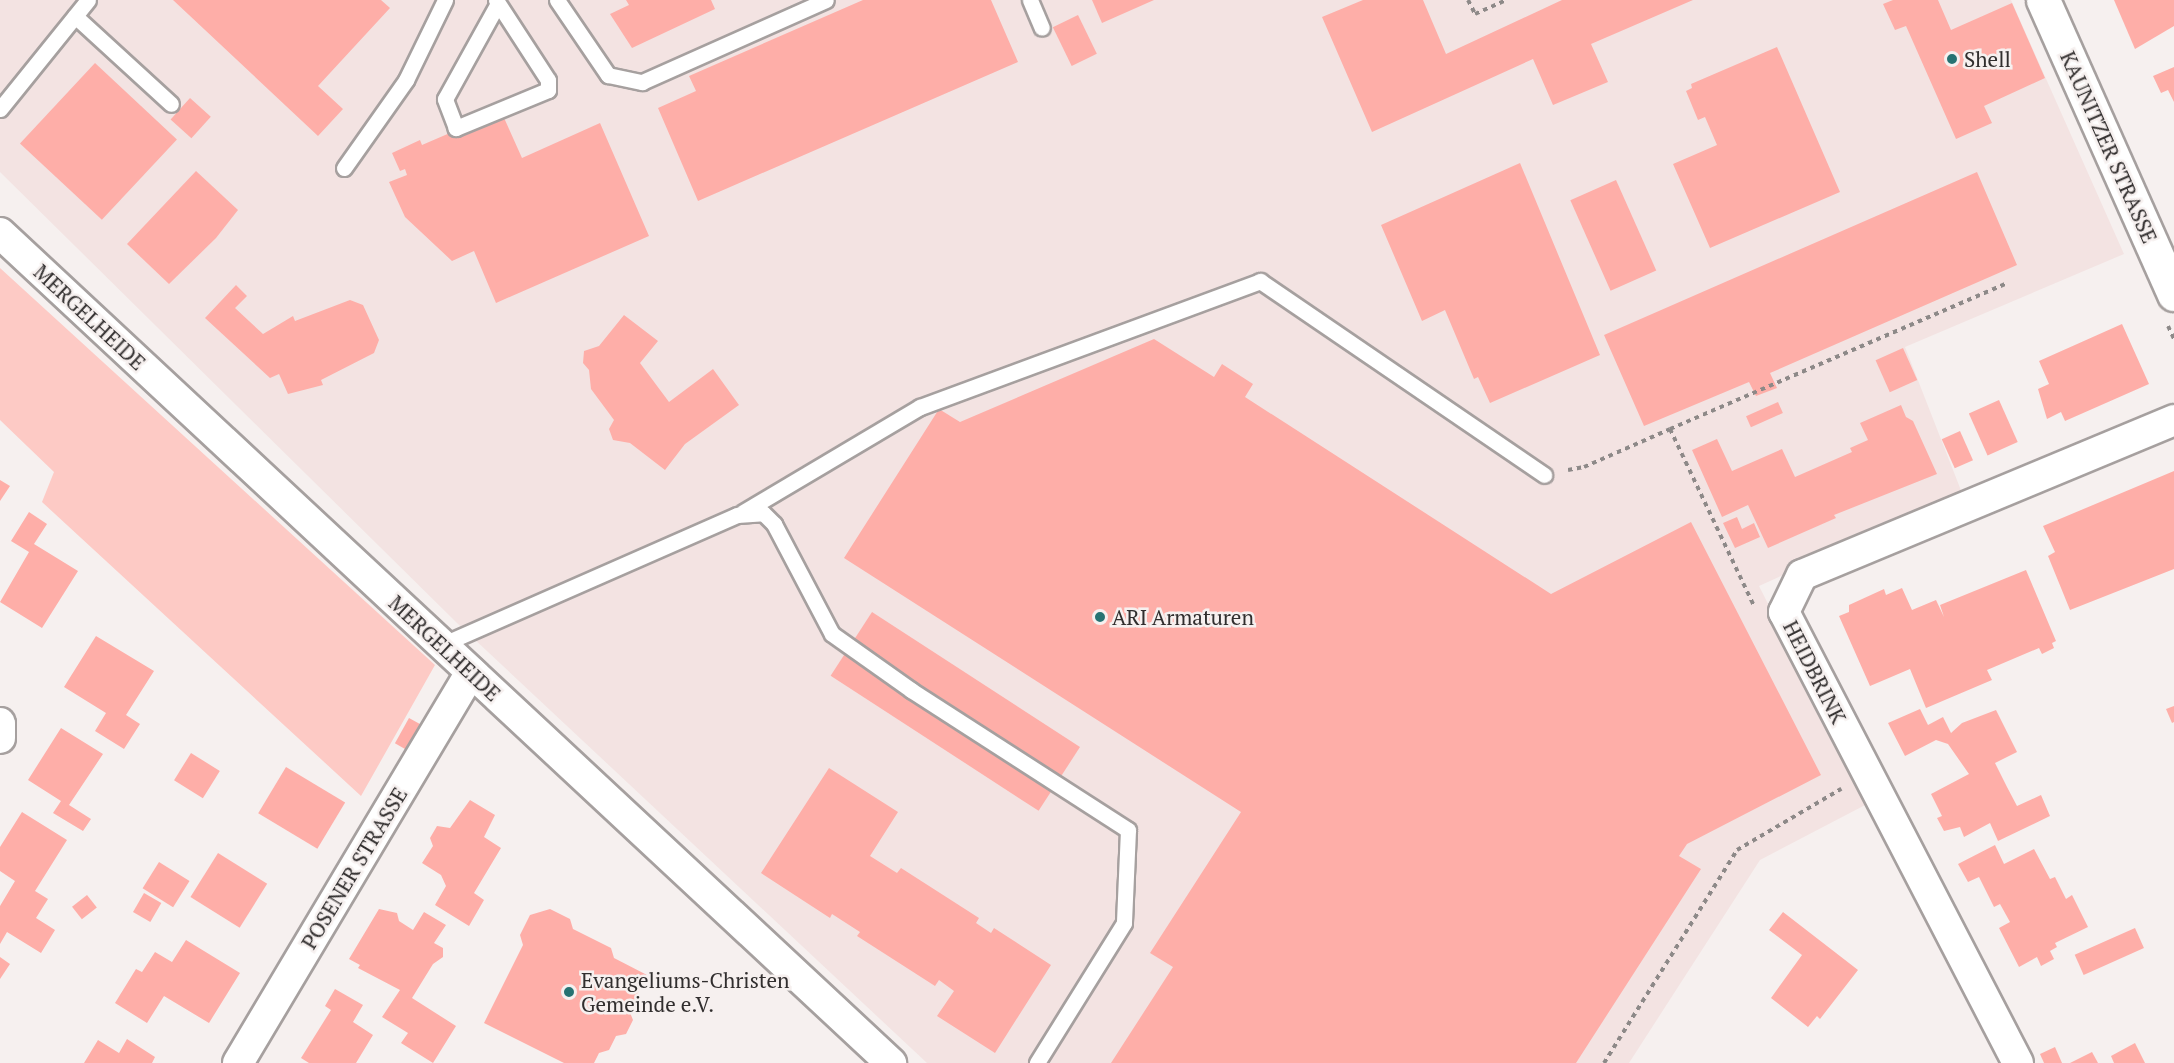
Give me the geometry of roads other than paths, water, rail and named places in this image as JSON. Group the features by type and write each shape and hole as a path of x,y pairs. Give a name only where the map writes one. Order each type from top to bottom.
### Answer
{"street":[{"name":"KAUNITZER STRASSE","path":"2043,0 2174,294"},
{"name":"MERGELHEIDE","path":"0,233 891,1063"},
{"name":"HEIDBRINK","path":"2018,1063 1784,612 1802,575 2174,420"},
{"name":"POSENER STRASSE","path":"242,1062 471,672"},
{"path":"0,723 0,738"}],"lane":[{"path":"0,109 88,0"},
{"path":"344,168 406,80 445,0"},
{"path":"557,0 608,75 642,82 826,0"},
{"path":"1030,0 1042,28"},
{"path":"497,3 548,80 548,90 456,128 445,99 497,3"},
{"path":"75,16 171,104"},
{"path":"441,645 737,515 920,407 1260,281 1544,475"},
{"path":"737,515 763,513 774,524 832,634 911,690 1128,830 1124,923 1037,1063"}],"place":[{"name":"Shell","path":"1952,59"},
{"name":"ARI Armaturen","path":"1100,617"},
{"name":"Evangeliums-Christen Gemeinde e.V.","path":"569,992"}]}
